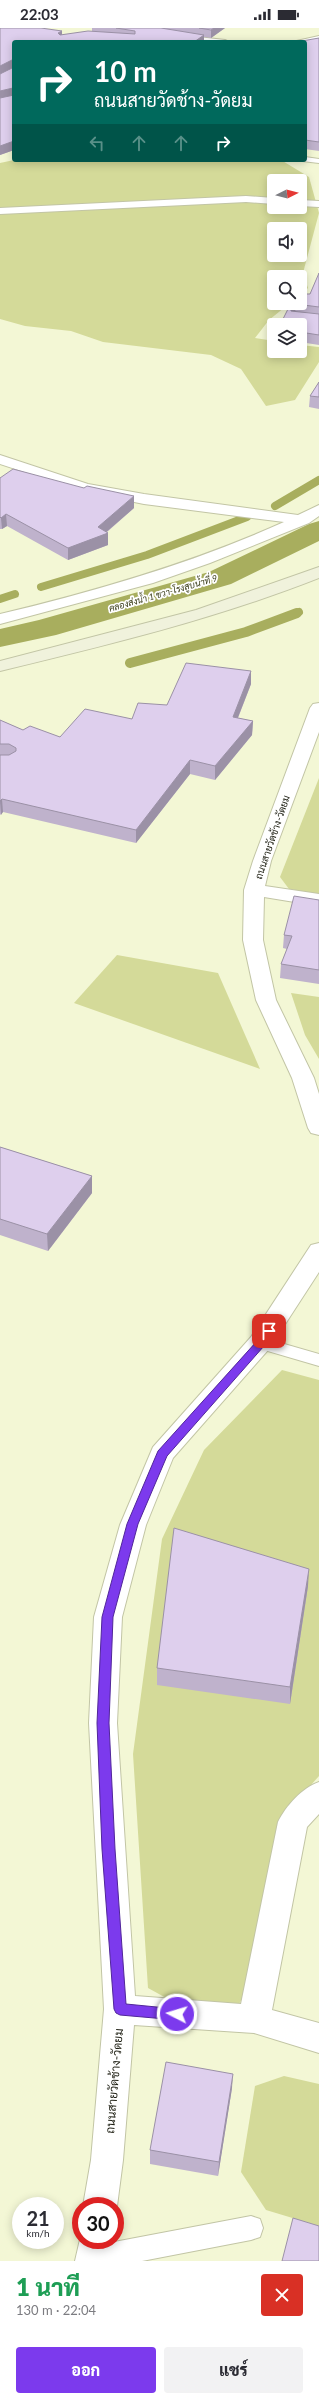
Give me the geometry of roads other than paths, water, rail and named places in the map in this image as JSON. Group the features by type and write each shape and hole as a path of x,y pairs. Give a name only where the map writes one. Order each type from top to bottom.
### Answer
{"main road":[{"path":"0,666 164,626 241,602 319,572"}],"street":[{"path":"0,460 85,488 144,499 319,522"},
{"path":"0,619 121,589 186,568 302,519 319,510"},
{"name":"ถนนสายวัดช้าง-วัดยม","path":"319,708 262,861 254,890 253,940 266,1000 303,1078 319,1128"},
{"path":"254,890 319,900"},
{"name":"ถนนสายวัดช้าง-วัดยม","path":"101,2197 120,2009 109,1849 103,1723 108,1617 133,1524 162,1454 260,1344 316,1262"},
{"path":"254,2019 293,1822 319,1794"},
{"path":"120,2009 205,2017 254,2019 319,2038"}],"lane":[{"path":"178,36 209,40"},
{"path":"307,41 318,40"},
{"path":"307,159 319,161"},
{"path":"0,211 246,199 267,200"},
{"path":"307,203 319,204"},
{"path":"260,1344 319,1360"},
{"path":"94,2253 251,2228"}],"waterway":[{"path":"275,506 319,480"},
{"path":"41,587 147,555 247,517"},
{"name":"คลองส่งน้ำ 1 ขวา-โรงสูบน้ำที่ 9","path":"0,638 45,628 220,578 319,530"},
{"path":"0,599 15,594"},
{"path":"294,614 299,612"},
{"path":"130,663 246,632 297,613"}]}
